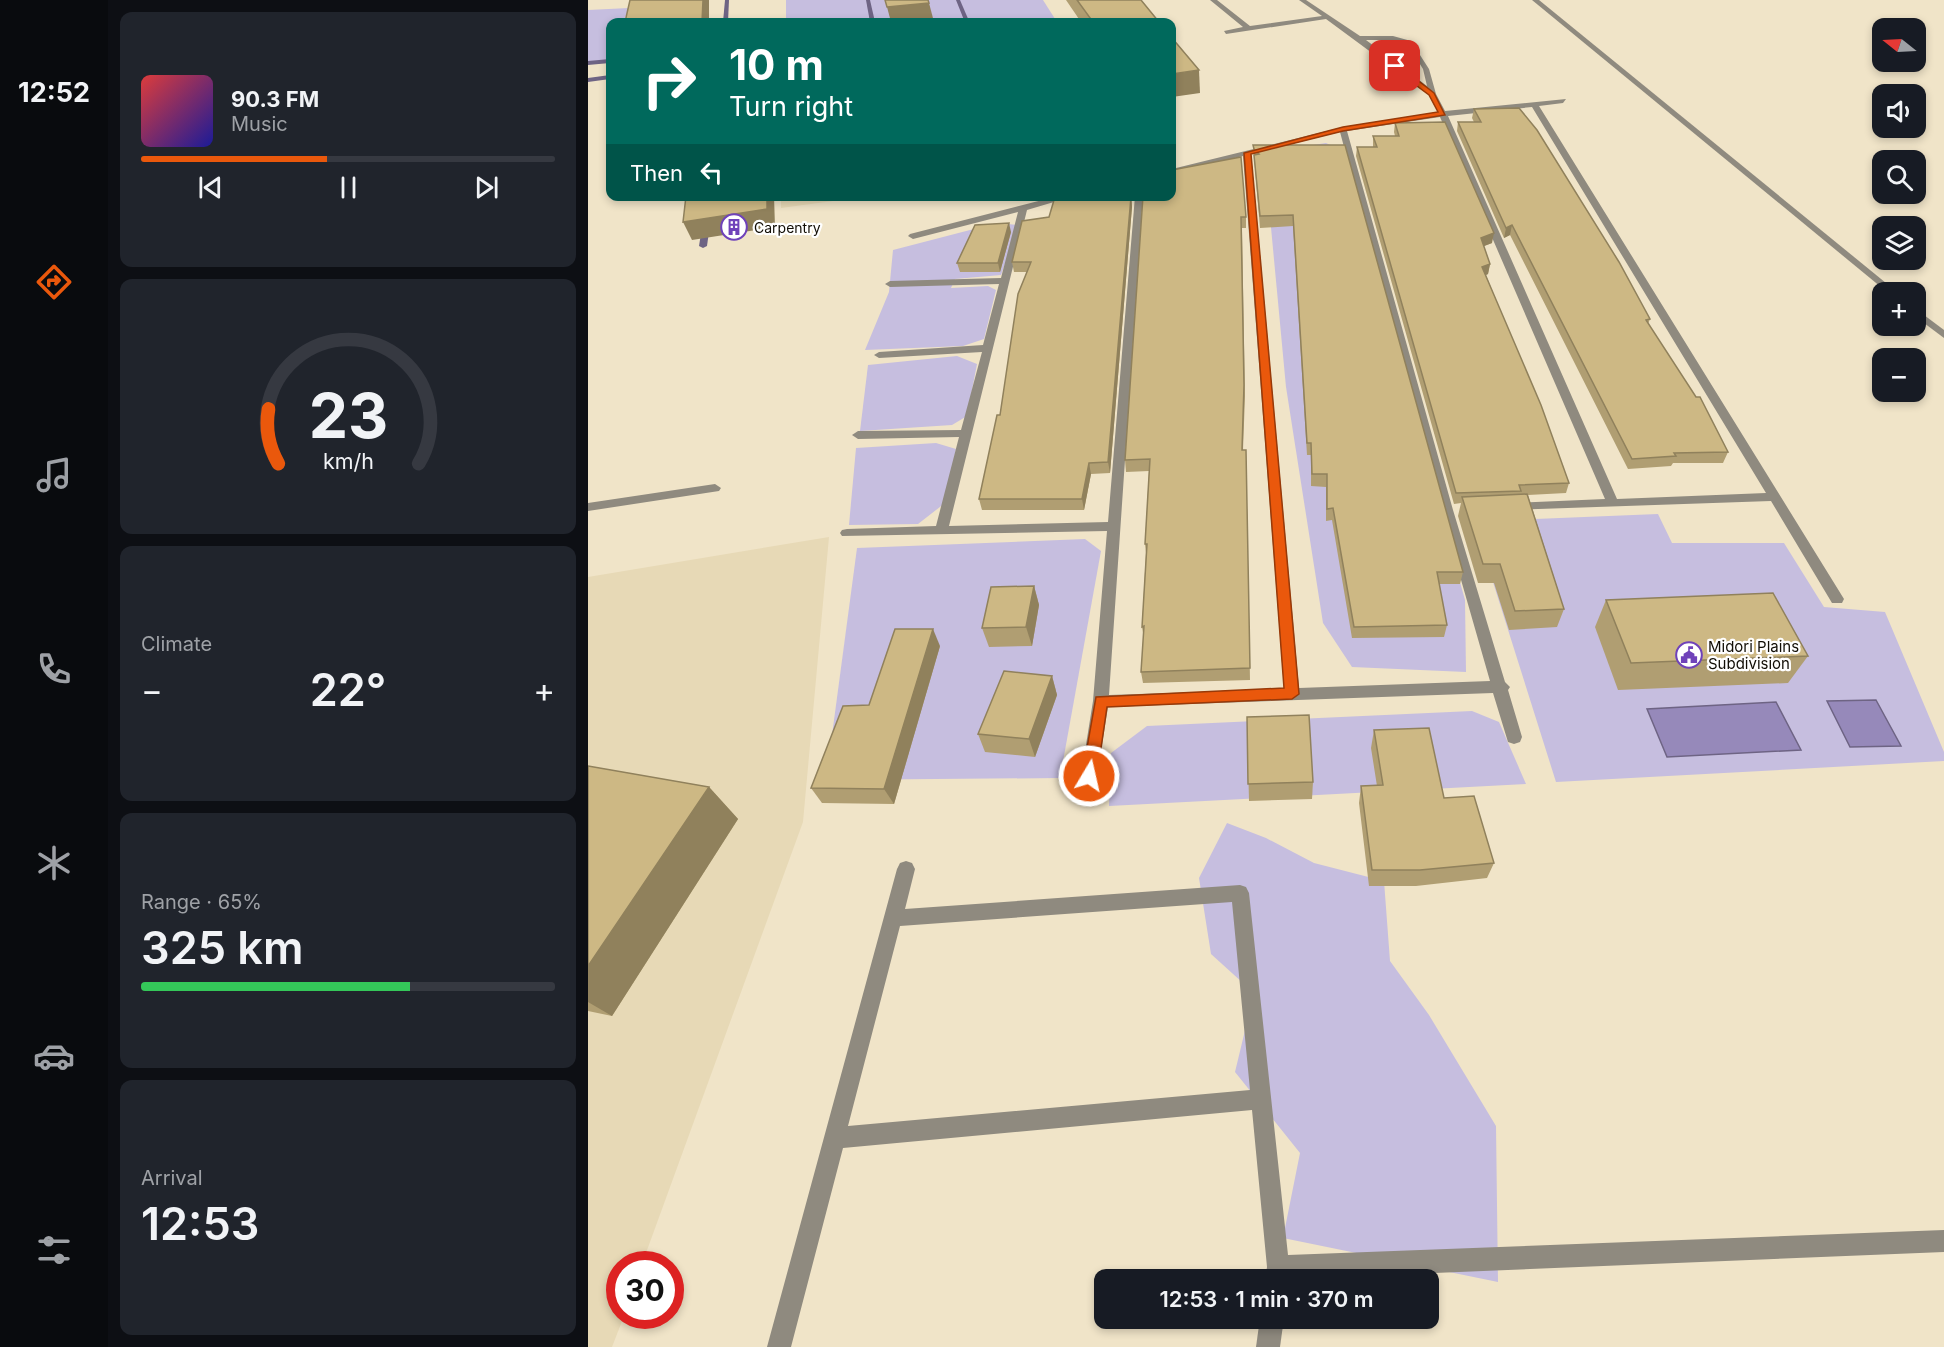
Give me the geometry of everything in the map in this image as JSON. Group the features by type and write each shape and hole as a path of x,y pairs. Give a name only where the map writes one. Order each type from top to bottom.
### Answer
{"street":[{"path":"1213,0 1248,28"},
{"path":"1302,0 1359,38 1432,94"},
{"path":"1316,0 1316,10"},
{"path":"1535,0 1880,282"},
{"path":"1226,32 1326,17"},
{"path":"1359,38 1384,38 1409,42 1426,69 1432,94 1443,114 1613,504"},
{"path":"1176,170 1343,129 1443,114 1563,101"},
{"path":"1534,104 1837,599"},
{"path":"1343,129 1453,509 1514,736"},
{"path":"1247,153 1292,694"},
{"path":"913,236 1052,201"},
{"path":"1089,776 1101,701 1139,201"},
{"path":"942,529 1023,209"},
{"path":"890,284 1004,281"},
{"path":"1926,320 1944,335"},
{"path":"879,355 988,348"},
{"path":"858,435 967,434"},
{"path":"588,507 715,488"},
{"path":"1495,508 1776,497"},
{"path":"847,533 1113,526"},
{"path":"1101,701 1502,687"},
{"path":"779,1347 906,869"},
{"path":"893,918 1240,893 1277,1269"},
{"path":"834,1138 1261,1099"},
{"path":"1360,1269 1944,1241"},
{"path":"1268,1347 1270,1329"}],"shaded area":[{"path":"786,0 1043,0 1054,18 786,18"},
{"path":"629,8 625,18 606,18 606,60 588,62 588,10"},
{"path":"1326,143 1339,149 1465,600 1466,672 1352,667 1323,623 1286,387 1264,153"},
{"path":"781,201 833,201 781,208"},
{"path":"997,223 1019,225 1001,275 955,279 951,288 988,286 996,290 984,339 963,346 865,350 889,292 893,250"},
{"path":"957,356 977,364 967,416 952,425 860,431 868,365"},
{"path":"936,443 956,449 945,503 918,524 849,525 856,448"},
{"path":"1658,514 1672,543 1784,543 1824,607 1885,612 1944,752 1944,761 1556,782 1480,541 1535,519"},
{"path":"829,537 803,822 647,1251 606,1251 606,1329 619,1329 612,1347 588,1347 588,577"},
{"path":"1085,539 1101,551 1060,778 826,780 857,548"},
{"path":"1876,700 1901,746 1850,747 1827,701"},
{"path":"1776,702 1801,750 1667,757 1647,709"},
{"path":"1472,711 1499,722 1526,784 1109,806 1111,753 1147,726"},
{"path":"1227,823 1266,838 1314,863 1384,881 1390,961 1429,1015 1496,1126 1498,1282 1283,1238 1300,1153 1235,1072 1254,993 1211,954 1199,878"}],"building":[{"path":"630,0 703,0 702,18 626,18"},
{"path":"885,0 928,0 929,3 887,7"},
{"path":"1077,0 1141,0 1156,18 1090,18"},
{"path":"1176,43 1199,70 1176,73"},
{"path":"1519,108 1537,130 1619,262 1650,319 1646,320 1696,397 1700,397 1728,452 1674,453 1676,456 1632,459 1512,225 1506,228 1458,122 1481,122 1474,109"},
{"path":"1445,122 1494,233 1481,238 1490,264 1482,267 1541,405 1569,483 1519,485 1521,491 1456,493 1357,147 1377,147 1373,136 1399,136 1395,123"},
{"path":"1253,145 1345,145 1463,572 1437,572 1447,625 1354,627 1333,508 1327,509 1327,474 1312,474 1311,443 1307,443 1293,215 1260,216 1254,155 1259,154"},
{"path":"1241,157 1246,217 1241,217 1244,385 1242,450 1246,450 1250,668 1141,672 1150,459 1125,460 1143,201 1176,201 1176,169"},
{"path":"685,201 767,201 767,209 683,222"},
{"path":"1054,201 1131,201 1108,462 1089,463 1082,499 979,499 997,415 1000,415 1018,294 1031,262 1012,262 1022,221 1049,217"},
{"path":"1009,223 998,263 957,263 975,225"},
{"path":"1527,494 1564,609 1515,611 1500,564 1483,564 1462,497"},
{"path":"1034,586 1026,627 982,628 991,587"},
{"path":"1773,593 1808,656 1631,663 1606,600"},
{"path":"895,629 933,629 884,789 811,788 843,706 869,705"},
{"path":"1004,671 1052,676 1029,739 978,734"},
{"path":"1309,715 1313,782 1248,784 1247,717"},
{"path":"1429,728 1444,798 1474,796 1494,863 1420,870 1372,870 1361,786 1383,785 1374,730"},
{"path":"588,766 709,787 588,966"}],"waterway":[{"path":"726,18 727,0"},
{"path":"868,0 872,18"},
{"path":"958,0 966,18"},
{"path":"588,63 606,61"},
{"path":"588,80 606,78"},
{"path":"703,246 710,201"}],"place":[{"name":"Carpentry","path":"734,227"},
{"name":"Midori Plains Subdivision","path":"1689,655"}],"route":[{"path":"1089,776 1101,701 1292,694 1247,153 1343,129 1443,114 1432,94 1395,66"}]}
